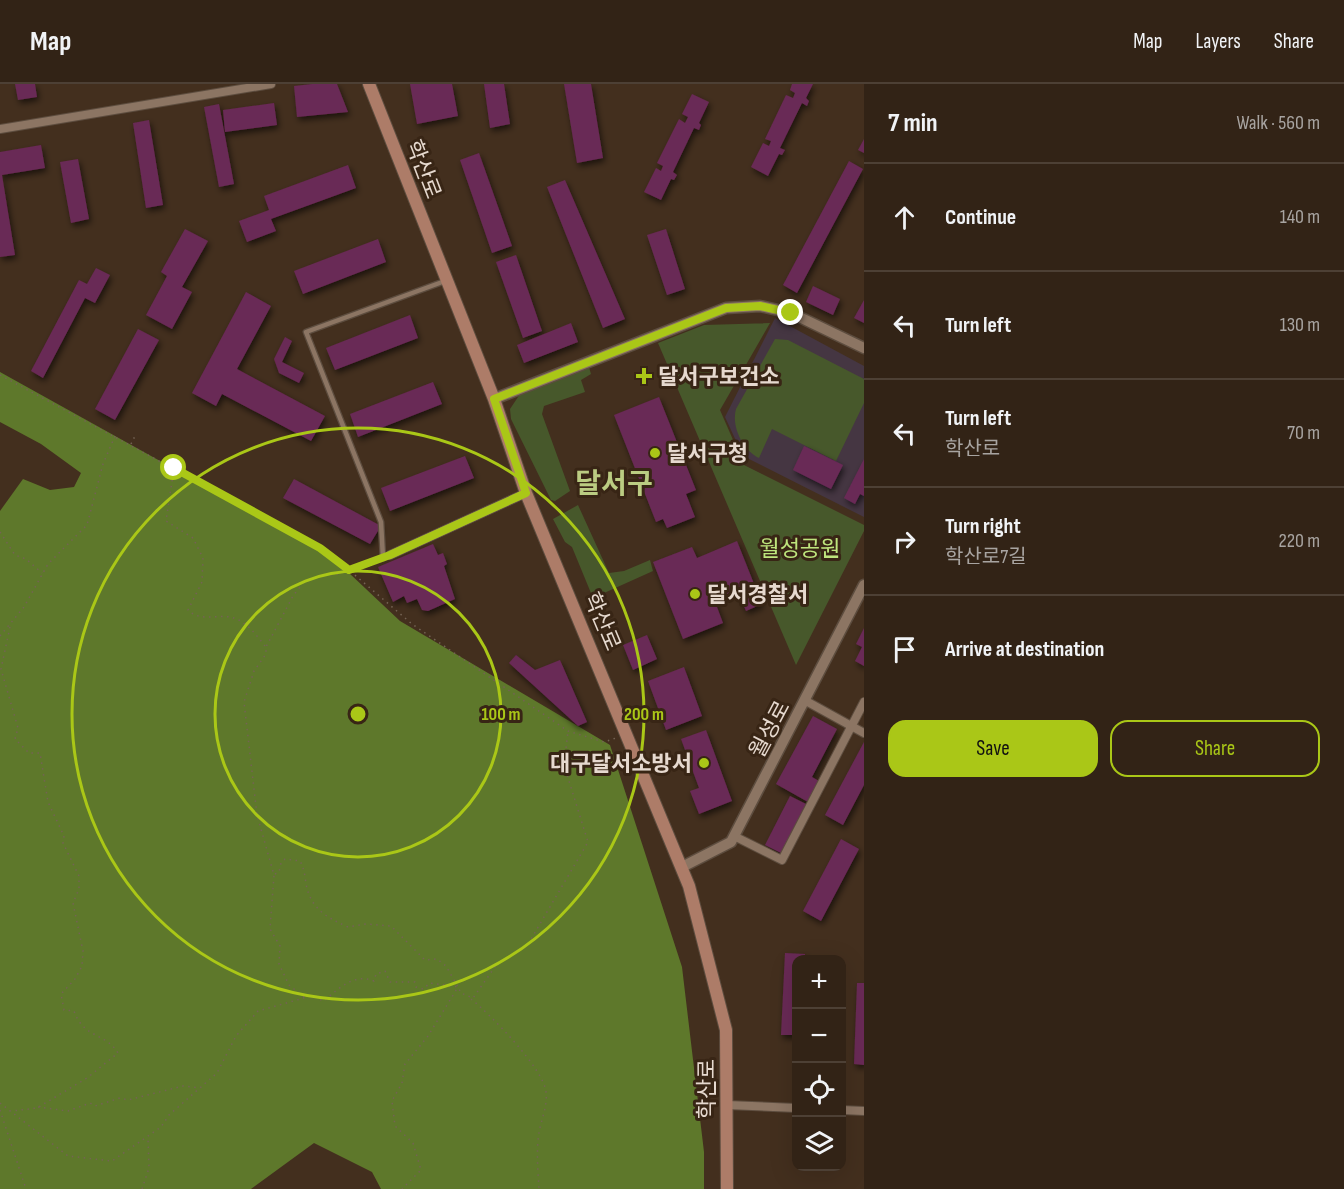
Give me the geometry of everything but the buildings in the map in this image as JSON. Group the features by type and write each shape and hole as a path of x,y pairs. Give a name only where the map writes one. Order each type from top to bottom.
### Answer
{"main road":[{"name":"학산로","path":"369,84 494,399 526,493 682,867 726,1030 727,1189"}],"street":[{"path":"0,129 271,84"},
{"path":"494,399 726,308 760,306 791,313 864,348"},
{"path":"387,556 526,493"},
{"name":"월성로","path":"682,867 731,842 806,701 864,585"},
{"path":"806,701 864,733"},
{"path":"734,836 782,860 864,702"},
{"path":"727,1106 792,1108"},
{"path":"846,1110 864,1111"}],"lane":[{"path":"387,556 381,522 306,332 446,281"}],"path":[{"path":"0,375 320,548 412,624 568,731 604,742 628,734"},
{"path":"0,636 10,627 24,607 42,573 87,525 103,464 115,436"},
{"path":"130,444 135,436"},
{"path":"174,468 166,520 194,538 204,564 202,582 188,610 200,617 227,616 238,620 250,627 266,647"},
{"path":"0,532 15,555 26,558 42,573"},
{"path":"305,998 289,985 279,964 280,946 270,930 274,875 257,815 244,702 254,671 266,654 266,647 292,596 303,583 318,576 339,574 387,556"},
{"path":"10,627 1,669 18,728 15,739 28,753 40,753 48,802 64,836 63,843 80,876 79,889 73,903 83,951 81,966 75,979 61,994 62,1007 64,1010 74,1011 84,1030 104,1039 118,1053 87,1078 37,1107"},
{"path":"470,998 473,998 497,964 527,946 588,842 564,765 568,731"},
{"path":"274,875 279,872 281,863 285,859 300,861 309,897 318,911 348,927 366,924 391,926 425,960 437,959 446,966 461,993 470,998 501,1027 543,1080 546,1098 538,1143 539,1189"},
{"path":"0,1103 68,1156 112,1161 148,1138 217,1073 236,1036 258,1011 310,996 324,1001 344,983 366,977 374,981 376,974 385,971 390,982 415,982 416,987 423,989 430,983 458,987"},
{"path":"402,1189 421,1170 412,1143 395,1126 392,1101 402,1083 405,1064 428,1036 458,987"},
{"path":"10,1111 37,1107 68,1111 90,1102 95,1106 120,1098 128,1101 183,1086 200,1088"},
{"path":"0,1110 26,1189"},
{"path":"142,1189 149,1168 148,1138"}],"shaded area":[{"path":"775,318 864,366 864,517 743,456 725,417"}],"green space":[{"name":"월성공원","path":"770,323 720,410 744,465 864,525 864,531 796,665 658,343 704,325"},
{"path":"775,339 788,340 864,379 864,403 836,461 772,429 759,458 743,444 735,423 736,409"},
{"path":"588,364 591,374 581,380 585,392 544,406 542,414 570,491 555,501 551,500 511,419 510,409 520,394"},
{"path":"0,372 331,556 400,621 610,745 682,967 704,1152 704,1189 381,1189 372,1172 314,1143 251,1189 0,1189 0,511 23,479 50,490 74,487 81,473 41,444 0,422"},
{"path":"578,505 609,573 624,571 650,560 653,571 593,598 572,547 565,542 553,519"}],"place":[{"name":"달서구보건소","path":"644,376"},
{"name":"달서구청","path":"655,453"},
{"name":"달서경찰서","path":"695,594"},
{"name":"대구달서소방서","path":"704,763"}],"district":[{"name":"달서구","path":"614,483"}],"route":[{"path":"174,468 320,548 349,570 390,555 526,493 494,399 726,308 760,306 791,313"}]}
